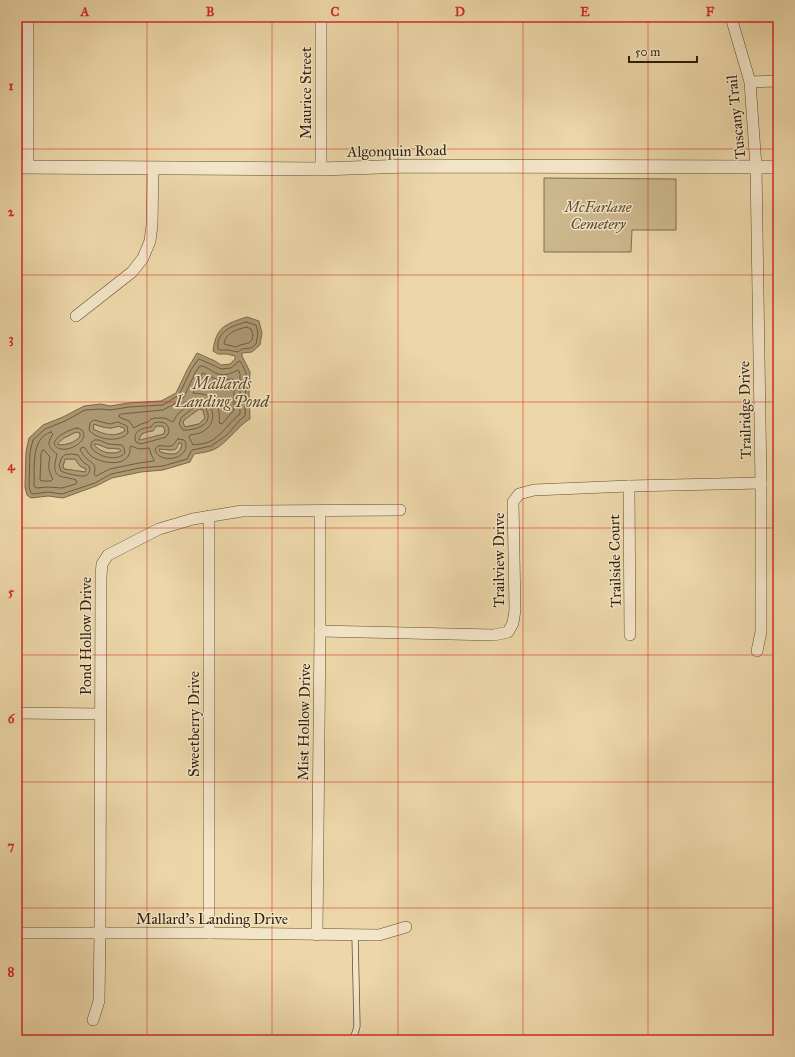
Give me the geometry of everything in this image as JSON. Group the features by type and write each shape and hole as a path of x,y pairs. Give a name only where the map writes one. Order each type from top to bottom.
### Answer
{"street":[{"path":"22,166 28,30 27,17"},
{"name":"Maurice Street","path":"321,17 321,169"},
{"name":"Tuscany Trail","path":"731,17 750,82 756,167"},
{"path":"750,82 778,81"},
{"name":"Algonquin Road","path":"22,166 321,169 408,166 778,167"},
{"name":"Trailridge Drive","path":"756,167 761,483 761,632 757,652"},
{"path":"76,316 132,272 143,258 150,240 152,225 153,168"},
{"name":"Trailview Drive","path":"320,631 494,635 508,632 513,623 515,610 513,502 519,494 534,490 761,483"},
{"name":"Trailside Court","path":"629,486 630,635"},
{"name":"Pond Hollow Drive","path":"93,1020 99,1001 102,564 108,555 159,529 209,516 242,511 400,510"},
{"name":"Mist Hollow Drive","path":"318,934 320,511"},
{"name":"Sweetberry Drive","path":"209,516 209,933"},
{"path":"17,713 101,714"},
{"name":"Mallard's Landing Drive","path":"17,933 379,934 406,927"}],"lane":[{"path":"316,1040 344,1040 352,1038 358,1026 355,934"}],"green space":[{"name":"McFarlane Cemetery","path":"544,178 676,179 676,230 632,230 631,252 544,252"},
{"path":"199,409 203,410 205,418 199,424 185,427 183,423 184,420"},
{"path":"94,424 109,428 117,426 124,428 125,431 109,435 93,429"},
{"path":"156,426 163,426 165,430 164,434 140,441 139,440 142,434 153,431"},
{"path":"76,432 80,433 80,437 78,439 64,445 58,445 57,443"},
{"path":"179,443 182,443 181,448 177,453 168,454 160,452 159,449 172,450"},
{"path":"93,444 107,448 120,449 121,451 110,453 102,451"},
{"path":"65,459 75,459 80,466 86,469 85,472 64,469 63,466"}],"water":[{"name":"Mallards Landing Pond","path":"247,317 259,321 262,333 260,345 252,352 242,353 250,372 250,419 240,426 223,443 213,450 194,454 190,462 163,470 141,472 112,478 96,486 63,498 48,496 31,498 27,495 25,487 26,452 29,438 43,425 84,406 101,404 110,406 128,403 161,401 176,393 197,353 221,365 230,364 235,359 235,356 218,354 213,351 216,337 227,325","holes":["199,409 203,410 205,418 199,424 185,427 183,423 184,420","94,424 109,428 117,426 124,428 125,431 113,435 105,434 93,429","156,426 163,426 165,430 164,434 139,440 140,436 144,432 152,431","76,432 80,433 80,437 73,442 61,445 58,445 58,443","179,443 182,443 180,451 174,454 160,452 159,449 176,449","94,444 107,448 120,449 121,451 110,453 99,449","65,459 75,459 80,466 86,469 85,472 64,469 63,466"]}]}
